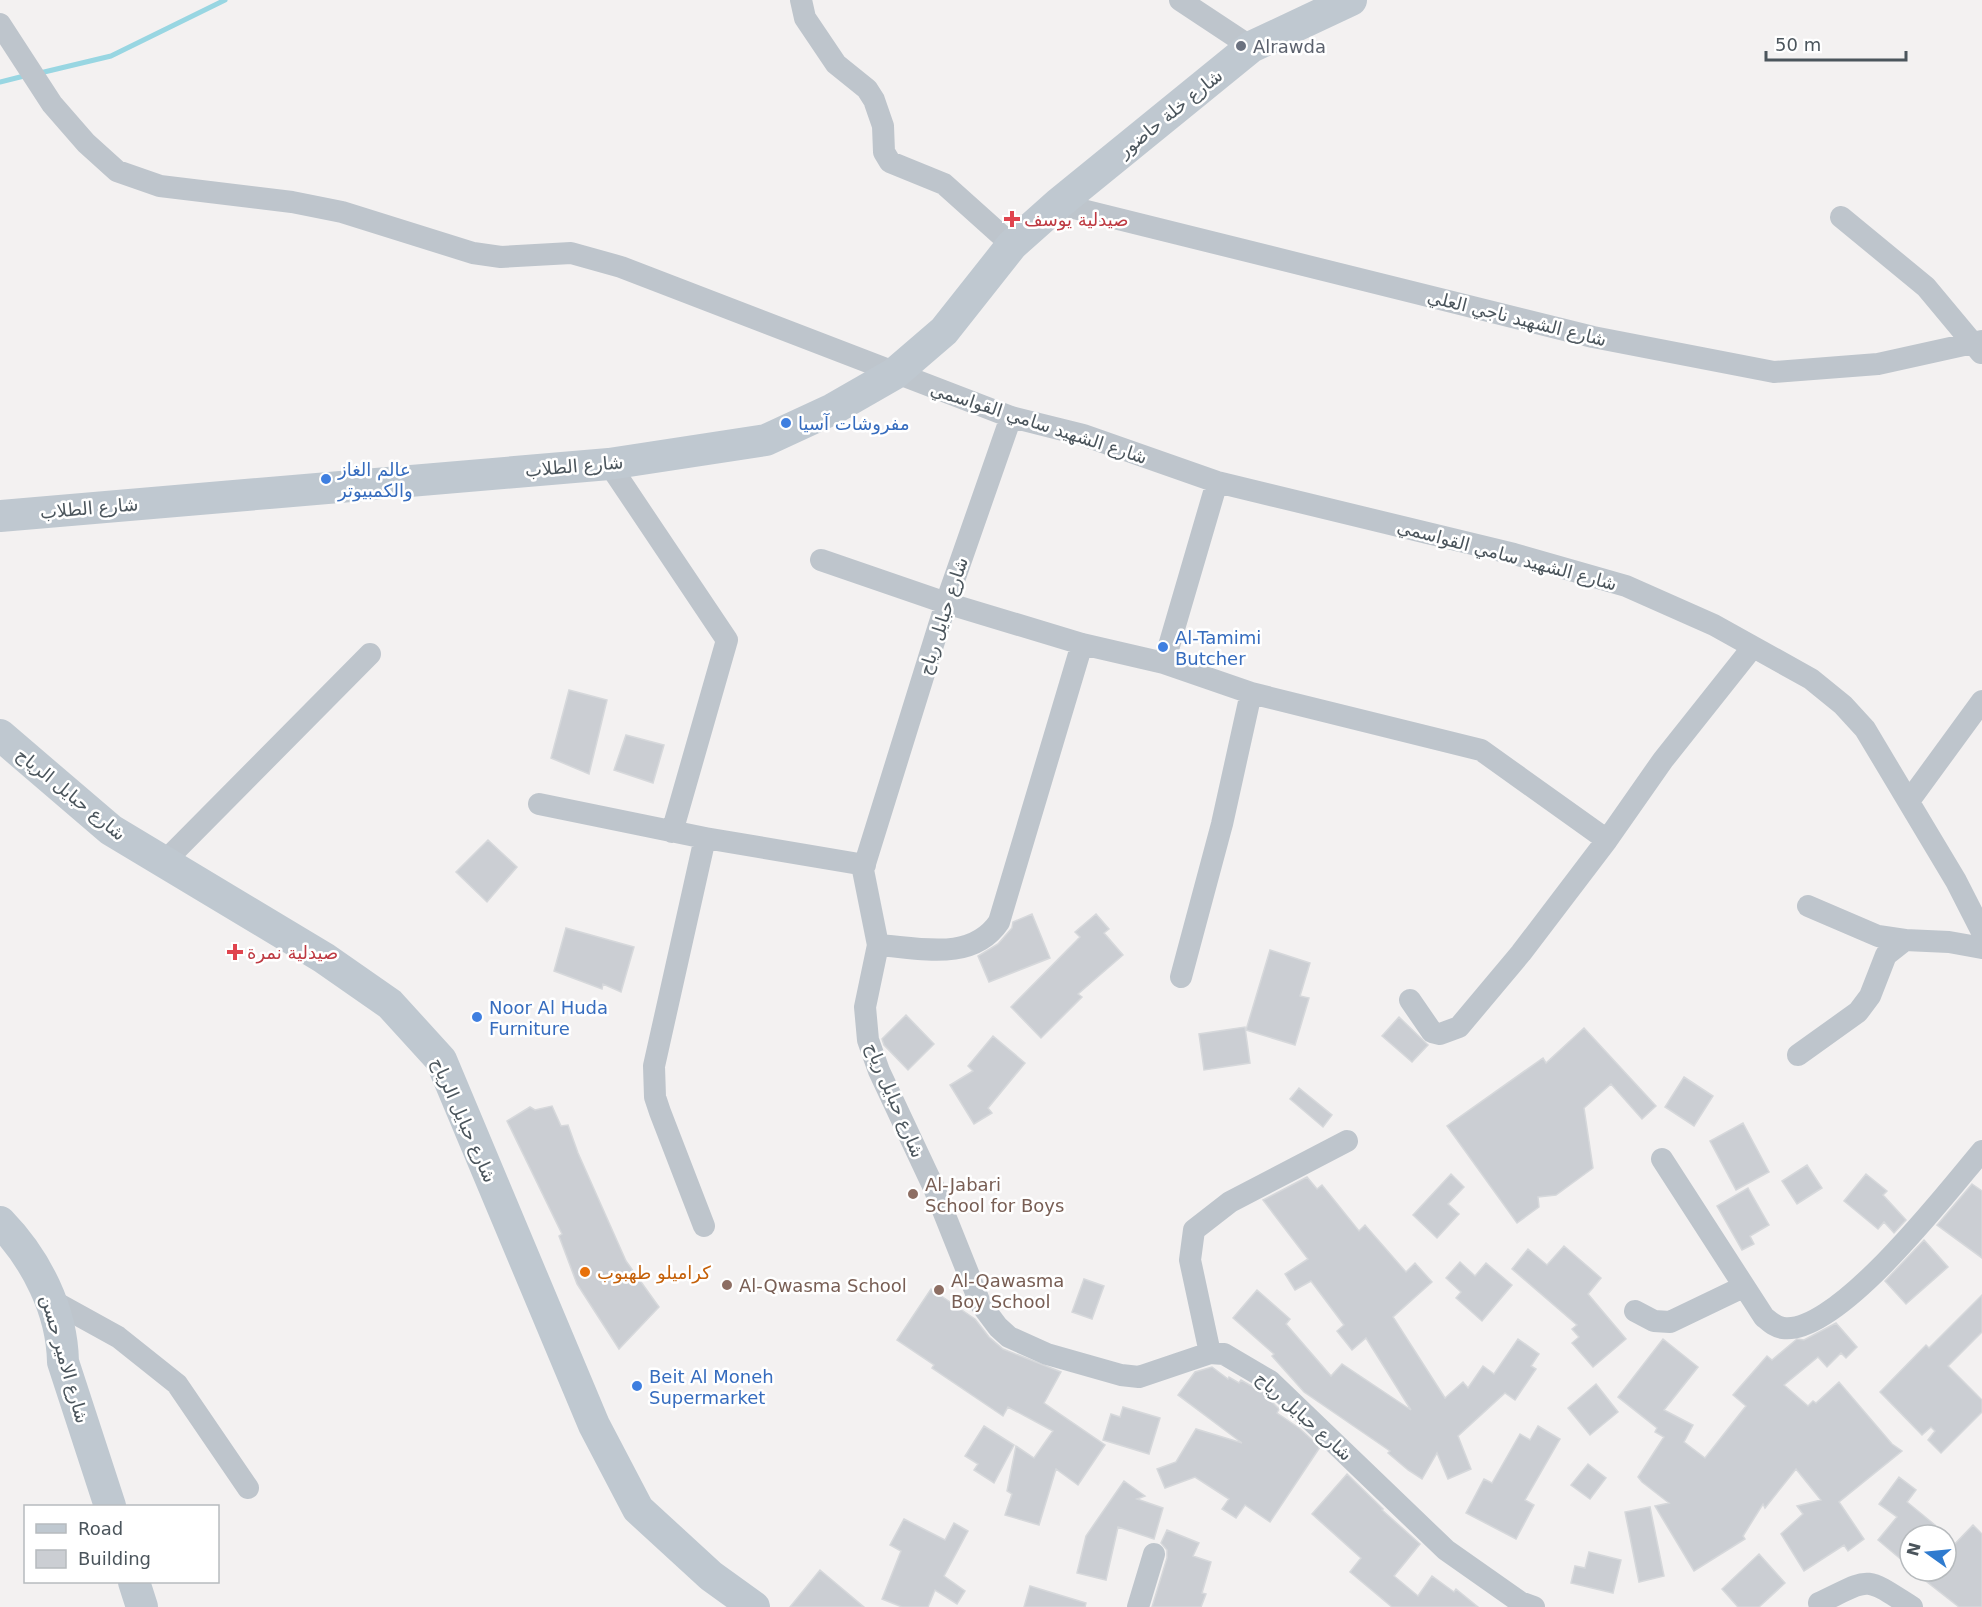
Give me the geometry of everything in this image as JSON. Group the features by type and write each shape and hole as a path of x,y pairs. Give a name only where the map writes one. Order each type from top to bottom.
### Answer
{"street":[{"path":"801,0 805,18 836,64 867,89 874,100 883,126 887,159 896,166 924,174 944,184 1012,245"},
{"path":"1180,0 1251,47"},
{"name":"شارع خلة حاضور","path":"1058,204 1251,47 1351,0"},
{"name":"شارع الشهيد سامي القواسمي","path":"0,24 52,104 86,143 117,171 160,186 292,202 342,212 473,253 501,257 571,253 621,267 894,374 1011,417 1083,435 1217,482 1514,554 1626,586 1714,625 1804,675 1843,705 1870,735 1956,881 1982,932"},
{"name":"شارع الطلاب","path":"0,516 609,464 766,440 832,409 894,374 945,331 1012,245 1058,204"},
{"name":"شارع الشهيد ناجي العلي","path":"1058,204 1593,338 1774,372 1878,364 1980,347"},
{"path":"1841,217 1926,287 1980,347"},
{"name":"شارع حبايل رياح","path":"1011,417 946,603 863,870 878,945 865,1007 868,1040 879,1071 934,1188 980,1303 998,1327 1022,1345 1121,1376 1139,1377 1158,1373 1210,1353 1224,1354 1270,1381 1446,1550 1520,1602 1534,1607"},
{"path":"609,464 727,640 672,832"},
{"path":"1164,663 1217,482"},
{"path":"821,561 946,603 1082,644 1164,663 1251,693 1481,750 1608,840"},
{"path":"878,945 948,950 965,948 985,939 999,922 1082,644"},
{"path":"1410,1000 1432,1032 1440,1034 1460,1027 1521,953 1608,840 1663,760 1752,648"},
{"path":"163,862 370,654"},
{"path":"1181,977 1224,813 1251,693"},
{"path":"1909,801 1982,701"},
{"name":"شارع حبايل الرياح","path":"0,735 111,830 324,958 390,1004 441,1060 594,1425 638,1509 711,1576 754,1607"},
{"path":"539,804 672,832 865,865"},
{"path":"704,1226 655,1097 654,1066 705,838"},
{"path":"1808,906 1878,936 1949,942 1982,948"},
{"path":"1798,1055 1858,1012 1870,996 1886,955 1905,940"},
{"path":"1210,1353 1190,1260 1194,1230 1230,1202 1347,1141"},
{"path":"1662,1159 1764,1317 1775,1326 1785,1329 1800,1327 1823,1317 1846,1300 1906,1240 1982,1151"},
{"name":"شارع الامير حسن","path":"0,1222 43,1283 51,1300 62,1338 63,1362 110,1505"},
{"path":"1635,1311 1654,1321 1670,1322 1743,1287"},
{"path":"51,1300 118,1336 177,1384 248,1488"},
{"path":"1138,1607 1154,1554"},
{"path":"1820,1603 1864,1581 1873,1582 1912,1607"},
{"path":"135,1583 142,1607"}],"building":[{"path":"569,690 607,700 589,774 551,758"},
{"path":"626,735 664,745 653,783 614,770"},
{"path":"488,840 517,867 487,902 456,872"},
{"path":"1032,914 1050,958 989,982 978,956 998,944 1012,928 1013,922"},
{"path":"1096,914 1109,929 1104,933 1123,955 1078,994 1082,997 1041,1038 1011,1007 1080,937 1075,932"},
{"path":"566,928 634,947 621,992 603,984 602,989 554,971"},
{"path":"1270,950 1310,963 1300,996 1309,998 1295,1045 1246,1030"},
{"path":"906,1015 934,1044 908,1070 884,1045 882,1039"},
{"path":"1399,1017 1428,1045 1412,1062 1382,1036"},
{"path":"1245,1027 1250,1063 1204,1070 1199,1034"},
{"path":"1584,1028 1656,1106 1642,1119 1611,1084 1584,1108 1593,1168 1556,1195 1538,1197 1539,1207 1517,1223 1447,1126 1543,1058 1546,1063"},
{"path":"993,1036 1025,1063 988,1108 992,1113 974,1124 950,1085 973,1071 968,1066"},
{"path":"1684,1077 1713,1096 1694,1126 1665,1107"},
{"path":"1299,1088 1332,1115 1323,1127 1290,1099"},
{"path":"552,1106 561,1126 568,1125 626,1261 659,1307 619,1349 577,1284 559,1236 562,1234 507,1121 530,1107 535,1110"},
{"path":"1743,1123 1769,1172 1736,1190 1710,1141"},
{"path":"1807,1165 1822,1188 1797,1204 1782,1181"},
{"path":"1451,1174 1464,1187 1448,1204 1459,1214 1437,1238 1413,1215"},
{"path":"1866,1174 1887,1191 1883,1195 1906,1220 1894,1233 1884,1222 1878,1229 1844,1201"},
{"path":"1307,1177 1317,1189 1322,1185 1359,1231 1365,1225 1406,1272 1415,1263 1432,1282 1393,1317 1445,1398 1463,1382 1468,1388 1483,1366 1494,1374 1518,1339 1539,1354 1531,1366 1536,1369 1515,1400 1505,1393 1458,1436 1471,1469 1448,1479 1437,1453 1422,1479 1388,1453 1390,1451 1304,1392 1272,1356 1274,1354 1233,1318 1257,1290 1290,1319 1286,1324 1331,1376 1342,1364 1411,1410 1366,1338 1352,1350 1337,1331 1344,1325 1311,1281 1295,1290 1285,1274 1308,1259 1263,1200"},
{"path":"1972,1184 1982,1191 1982,1258 1937,1225"},
{"path":"1748,1188 1769,1225 1750,1236 1754,1244 1742,1250 1717,1206"},
{"path":"1924,1240 1948,1267 1906,1304 1885,1281"},
{"path":"1564,1246 1601,1278 1588,1294 1626,1339 1593,1367 1572,1343 1579,1337 1572,1329 1577,1325 1512,1269 1528,1249 1547,1265"},
{"path":"1460,1262 1475,1276 1486,1263 1512,1285 1482,1321 1456,1298 1461,1292 1446,1278"},
{"path":"1084,1279 1104,1286 1092,1319 1072,1312"},
{"path":"931,1289 975,1319 989,1337 1003,1349 1061,1372 1044,1403 1105,1445 1078,1485 1056,1469 1039,1525 1005,1515 1012,1494 1007,1491 1016,1446 1034,1458 1053,1431 1008,1407 1003,1416 932,1368 934,1365 897,1340"},
{"path":"1982,1295 1982,1332 1948,1366 1982,1400 1982,1412 1941,1453 1928,1440 1935,1431 1931,1427 1922,1435 1880,1392 1926,1345 1929,1348"},
{"path":"1836,1323 1857,1347 1846,1358 1841,1353 1827,1367 1818,1357 1784,1385 1808,1406 1813,1401 1816,1403 1839,1382 1892,1444 1902,1451 1839,1502 1864,1539 1848,1551 1844,1545 1804,1571 1781,1534 1803,1514 1797,1506 1821,1500 1796,1469 1765,1508 1763,1504 1743,1536 1745,1539 1694,1571 1655,1506 1669,1503 1638,1477 1664,1437 1655,1432 1657,1428 1618,1397 1663,1339 1698,1367 1664,1410 1693,1425 1684,1442 1705,1458 1746,1406 1733,1395 1767,1356 1772,1360 1797,1339 1804,1340"},
{"path":"1212,1367 1228,1379 1229,1377 1239,1383 1241,1380 1262,1392 1279,1409 1277,1413 1299,1428 1320,1447 1270,1522 1245,1505 1236,1518 1222,1509 1229,1499 1195,1477 1165,1488 1157,1469 1176,1462 1196,1429 1242,1443 1178,1395 1195,1372"},
{"path":"1596,1384 1618,1412 1590,1435 1568,1408"},
{"path":"1123,1407 1160,1418 1149,1454 1103,1440 1111,1414 1120,1417"},
{"path":"984,1426 1014,1445 994,1483 974,1470 978,1464 965,1456"},
{"path":"1538,1426 1560,1439 1525,1500 1534,1505 1516,1539 1466,1513 1484,1479 1492,1483 1520,1434 1530,1440"},
{"path":"1588,1464 1606,1478 1590,1499 1571,1485"},
{"path":"1347,1474 1420,1544 1394,1576 1418,1596 1432,1576 1454,1592 1456,1589 1478,1607 1392,1607 1350,1572 1361,1558 1312,1514"},
{"path":"1899,1477 1916,1490 1907,1502 1933,1523 1898,1523 1898,1557 1878,1540 1897,1517 1879,1504"},
{"path":"1124,1481 1145,1496 1137,1499 1163,1508 1154,1539 1118,1527 1106,1580 1077,1573 1086,1536"},
{"path":"1650,1507 1664,1576 1639,1582 1625,1512"},
{"path":"904,1519 945,1540 954,1523 968,1531 944,1576 965,1591 957,1604 935,1590 928,1607 902,1607 882,1599 901,1551 890,1545"},
{"path":"1973,1525 1982,1534 1982,1607 1959,1607 1928,1583 1958,1583 1958,1541"},
{"path":"1167,1530 1199,1543 1193,1556 1211,1562 1202,1593 1206,1594 1201,1607 1152,1607 1167,1558 1167,1550 1161,1543"},
{"path":"1589,1552 1621,1560 1613,1593 1571,1583 1575,1566 1585,1568"},
{"path":"1759,1554 1785,1583 1759,1607 1738,1607 1722,1589"},
{"path":"820,1570 864,1607 790,1607"},
{"path":"1030,1586 1086,1603 1085,1607 1024,1607"}],"waterway":[{"path":"40,73 111,56 225,0"},
{"path":"0,82 28,75"}],"place":[{"name":"Alrawda","path":"1241,46"},
{"name":"صيدلية يوسف","path":"1012,219"},
{"name":"مفروشات آسيا","path":"786,423"},
{"name":"عالم الغاز والكمبيوتر","path":"326,479"},
{"name":"Al-Tamimi Butcher","path":"1163,647"},
{"name":"صيدلية نمرة","path":"235,952"},
{"name":"Noor Al Huda Furniture","path":"477,1017"},
{"name":"Al-Jabari School for Boys","path":"913,1194"},
{"name":"كراميلو طهبوب","path":"585,1272"},
{"name":"Al-Qwasma School","path":"727,1285"},
{"name":"Al-Qawasma Boy School","path":"939,1290"},
{"name":"Beit Al Moneh Supermarket","path":"637,1386"}]}
